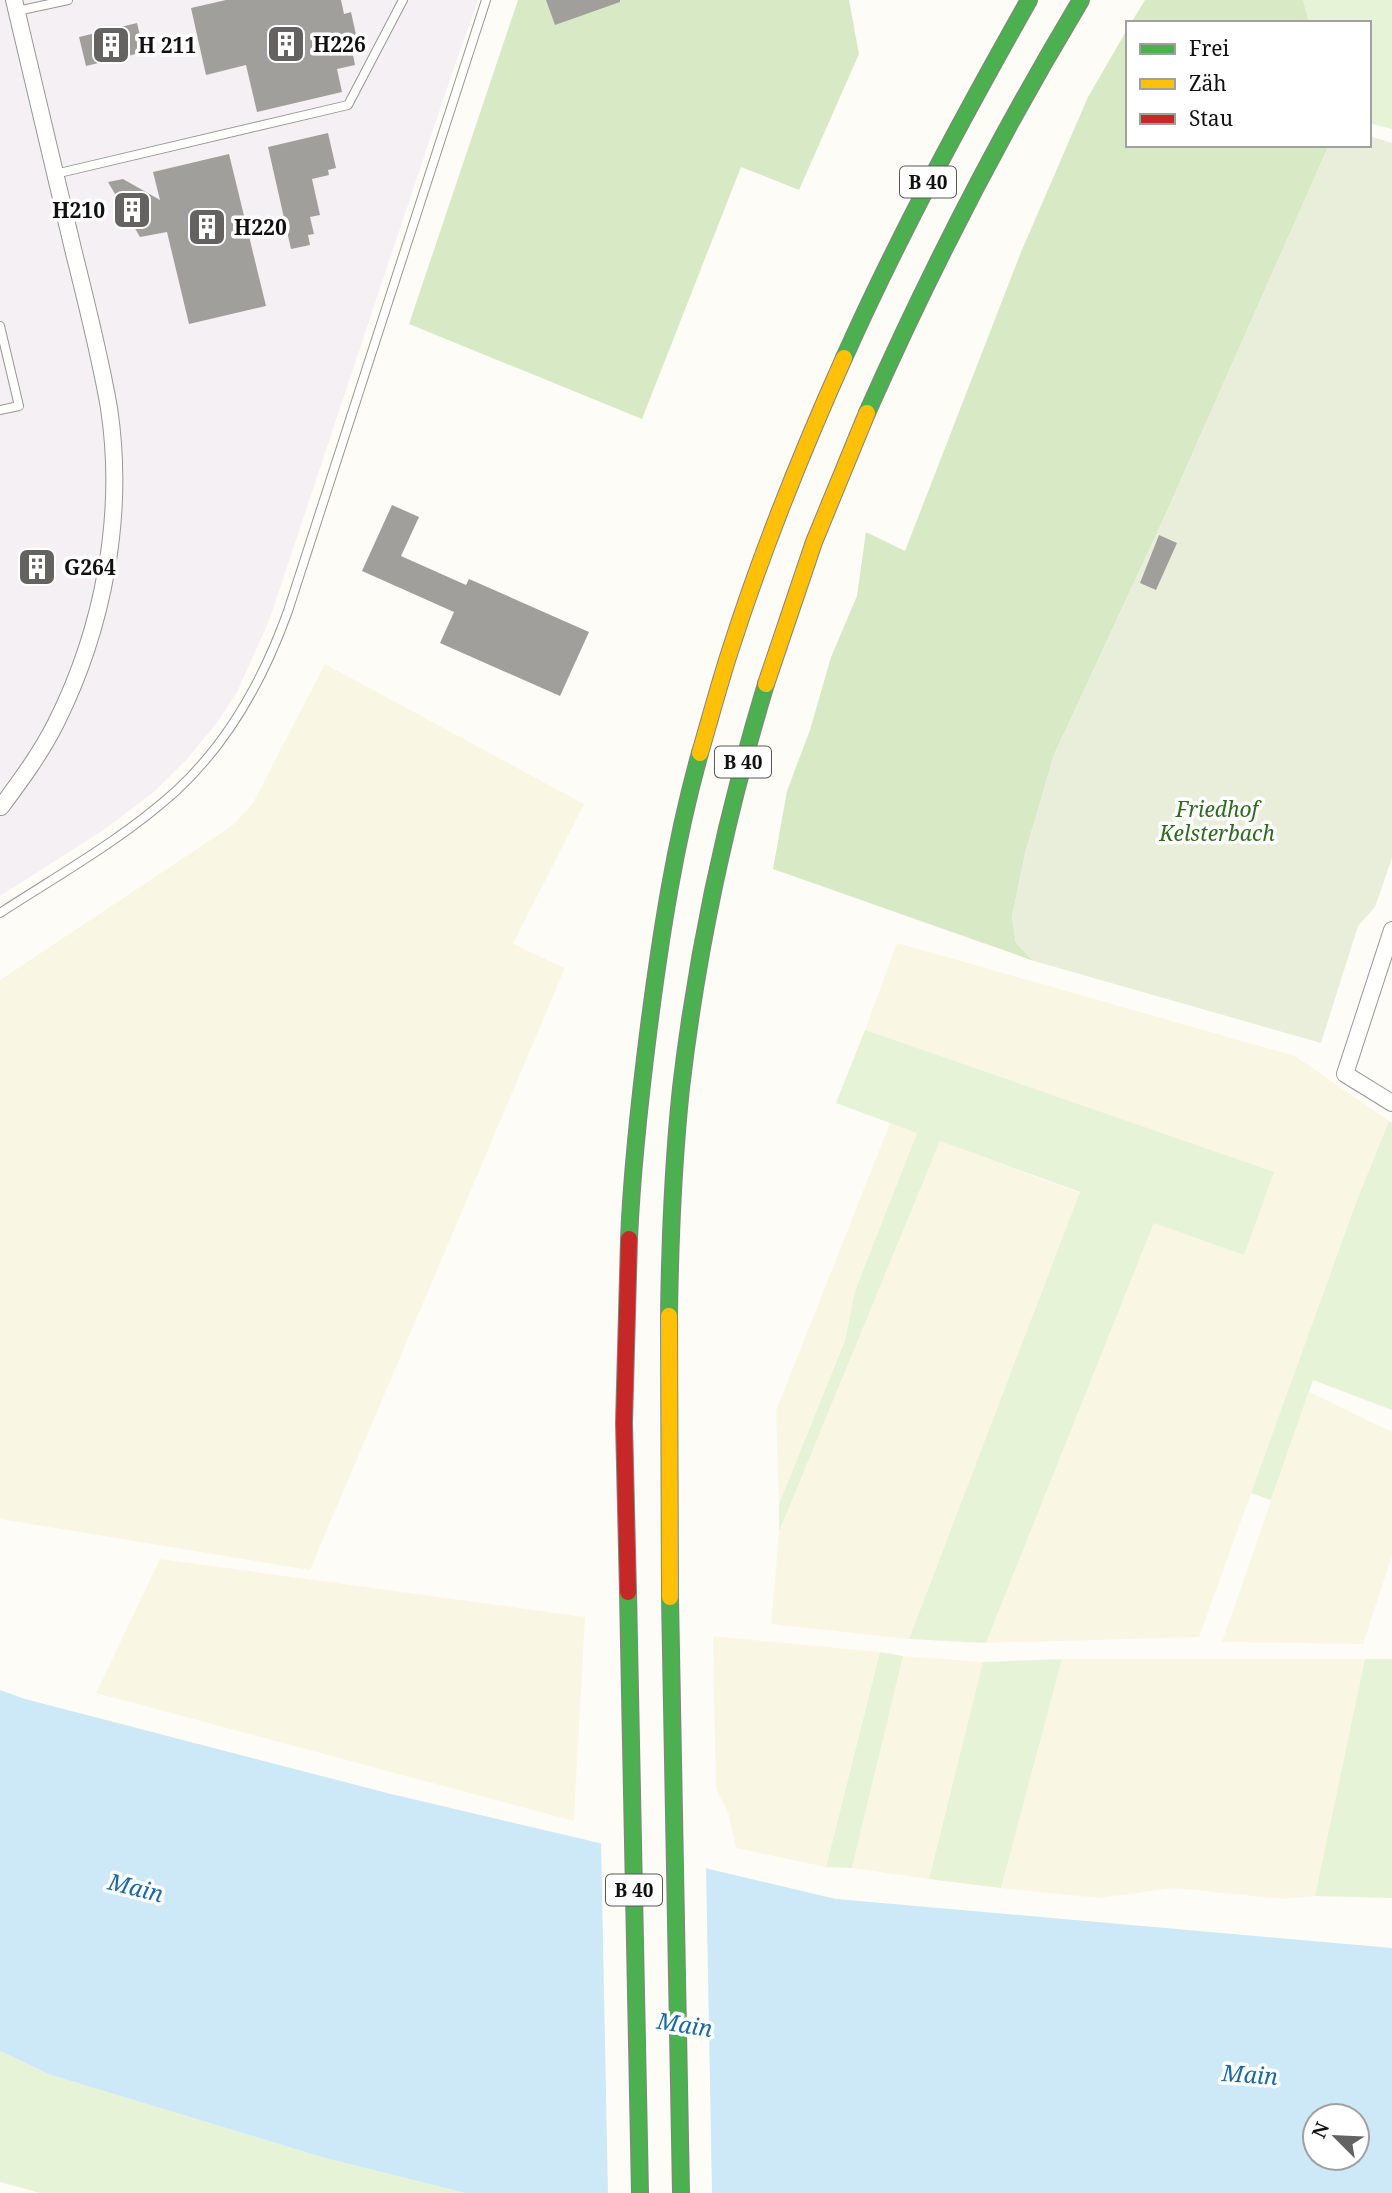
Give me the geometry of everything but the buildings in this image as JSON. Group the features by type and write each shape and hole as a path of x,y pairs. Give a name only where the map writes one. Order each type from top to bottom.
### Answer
{"highway":[{"name":"B 40","path":"640,2193 624,1423 626,1307 637,1116 670,883 693,781 720,685 776,518 838,368 908,219 976,91 1029,0"},
{"name":"B 40","path":"681,2193 669,1593 669,1292 676,1155 688,1034 698,971 735,791 766,680 830,501 879,387 981,177 1082,0"}],"street":[{"path":"0,15 15,6 97,345 107,398 114,460 114,508 101,597 84,658 42,748 1,808"},
{"path":"1392,930 1345,1074 1392,1103"}],"lane":[{"path":"15,6 68,0"},
{"path":"55,174 348,105 403,0"},
{"path":"0,913 125,832 176,791 219,744 261,677 283,624 486,0"},
{"path":"0,326 19,406 0,411"}],"shaded area":[{"path":"0,0 478,0 269,621 237,692 217,723 155,791 105,829 0,896"},
{"path":"325,664 584,804 513,944 565,968 310,1570 0,1519 0,980 233,825 253,803"},
{"path":"897,943 1295,1056 1389,1121 1357,1200 1199,1637 986,1643 1154,1223 865,1030"},
{"path":"890,1123 917,1133 855,1291 845,1339 779,1504 776,1411"},
{"path":"940,1141 1080,1193 909,1639 771,1624 779,1532"},
{"path":"1309,1392 1392,1432 1392,1556 1363,1644 1222,1642"},
{"path":"160,1559 585,1617 574,1821 96,1693"},
{"path":"713,1636 880,1652 826,1867 736,1848 729,1815 716,1789"},
{"path":"903,1656 983,1662 929,1879 852,1868"},
{"path":"1062,1659 1365,1659 1315,1896 1283,1899 1174,1888 1099,1898 1001,1888"}],"green space":[{"path":"518,0 849,0 859,54 799,190 741,167 642,419 409,324"},
{"path":"1145,0 1303,0 1308,21 1132,21"},
{"path":"1303,0 1392,0 1392,129 1371,124 1371,21 1308,21"},
{"path":"1126,31 1126,147 1328,147 1164,518 1054,755 1025,854 1012,917 1016,943 1034,961 773,869 787,791 810,730 831,657 857,596 866,532 905,551 1021,252 1088,97"},
{"name":"Friedhof Kelsterbach","path":"1371,137 1392,143 1392,858 1375,907 1358,926 1321,1043 1034,961 1016,943 1012,917 1025,854 1054,755 1164,518 1328,147 1371,147"},
{"path":"865,1030 1274,1172 1244,1255 1154,1223 986,1643 909,1639 1080,1192 940,1141 779,1532 779,1504 845,1340 855,1291 917,1133 836,1103"},
{"path":"1389,1121 1392,1123 1392,1410 1313,1380 1271,1500 1251,1493 1357,1200"},
{"path":"880,1652 903,1656 852,1868 826,1867"},
{"path":"1062,1659 1001,1888 929,1879 983,1662"},
{"path":"1365,1659 1392,1659 1392,1898 1315,1896"},
{"path":"0,2051 51,2075 325,2158 465,2193 40,2193 0,2182"}],"water":[{"name":"Main","path":"0,1690 25,1699 391,1794 836,1899 1392,1948 1392,2193 465,2193 325,2158 51,2075 0,2051"}],"pier":[{"path":"601,1840 706,1865 712,2193 608,2193"}],"traffic: fast":[{"path":"844,358 932,177 1029,0"},
{"path":"867,413 968,203 1081,0"},
{"path":"669,1316 676,1145 695,986 714,884 766,684"},
{"path":"629,1239 640,1106 659,957 676,854 700,753"},
{"path":"628,1592 640,2193"},
{"path":"670,1597 681,2193"}],"traffic: slow":[{"path":"700,753 755,577 797,467 844,358"},
{"path":"766,684 814,542 867,413"},
{"path":"669,1316 670,1597"}],"traffic: jam":[{"path":"628,1592 624,1423 629,1239"}],"place":[{"name":"H226","path":"286,44"},
{"name":"H 211","path":"111,45"},
{"name":"H210","path":"132,210"},
{"name":"H220","path":"207,227"},
{"name":"G264","path":"37,567"}]}
